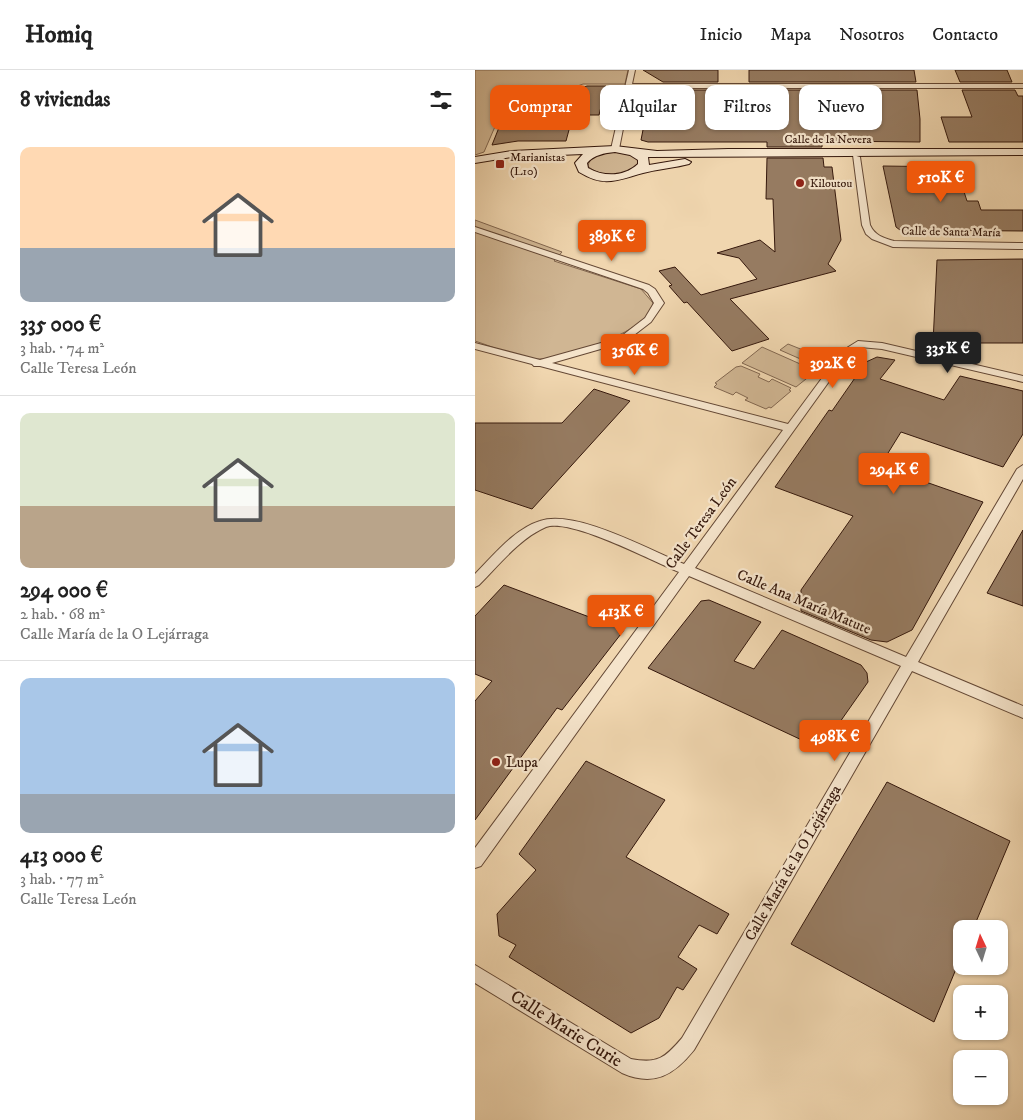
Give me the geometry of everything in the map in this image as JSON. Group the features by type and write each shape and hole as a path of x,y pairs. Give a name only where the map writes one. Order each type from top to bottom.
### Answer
{"main road":[{"path":"581,166 583,159 609,150"},
{"path":"475,160 512,154 609,150 633,152 642,156 645,162 637,172 608,178 587,173 581,166 553,159 535,158 495,161 475,166"},
{"name":"Calle de la Nevera","path":"633,152 657,154 728,152 1023,152"},
{"name":"Calle de la Nevera","path":"637,172 711,158 1023,157"}],"street":[{"path":"629,85 632,70"},
{"path":"695,86 1023,86"},
{"path":"609,150 615,130"},
{"name":"Calle de Santa María","path":"856,157 867,226 869,232 882,242 907,246 1023,246"},
{"path":"475,229 646,287 652,291 659,303 648,320 622,340 537,364"},
{"name":"Calle Teresa León","path":"475,862 845,353 858,344 877,345 1023,379"},
{"path":"475,346 537,364 789,428"},
{"name":"Calle María de la O Lejárraga","path":"661,1068 675,1060 688,1044 1023,469"},
{"name":"Calle Ana María Matute","path":"475,582 528,531 549,521 571,523 687,569 1023,712"},
{"name":"Calle Marie Curie","path":"475,972 628,1067 648,1072 661,1068"}],"shaded area":[{"path":"475,70 628,70 625,84 490,85 490,130 494,130 484,152 475,155"},
{"path":"615,151 629,153 637,158 638,164 620,174 599,173 588,166 590,159 601,153"},
{"path":"475,220 562,252 554,261 641,289 653,303 648,314 637,324 602,343 582,350 546,358 534,359 519,356 475,341"},
{"path":"788,344 813,354 805,361 780,350"},
{"path":"762,347 816,371 796,387 742,363"},
{"path":"741,366 760,374 758,377 769,382 772,379 791,388 789,390 791,391 771,408 766,409 745,400 748,398 736,392 733,395 714,387 717,384 715,383 736,367"}],"building":[{"path":"643,70 718,70 718,82 663,82"},
{"path":"749,70 914,70 916,82 749,82"},
{"path":"955,70 1007,70 1012,82 960,82"},
{"path":"590,86 600,86 599,115 590,115"},
{"path":"695,90 705,90 705,130 789,130 789,90 799,90 799,130 882,130 882,90 917,90 920,142 822,141 822,147 767,147 767,142 648,142 641,140 643,130 695,130"},
{"path":"962,90 1015,90 1018,96 1023,96 1023,142 949,142 941,117 972,117"},
{"path":"498,130 569,130 566,141 518,141 492,145"},
{"path":"767,158 823,158 824,167 832,167 841,240 828,264 836,271 730,299 769,339 732,351 687,302 684,303 669,286 672,285 659,271 675,267 701,295 757,279 739,258 717,253 760,240 775,252 773,199 766,199"},
{"path":"883,166 956,167 967,201 978,201 981,210 1023,210 1023,231 900,230 896,227"},
{"path":"1023,259 1023,343 933,343 937,260"},
{"path":"877,357 895,360 880,379 944,400 960,376 1023,391 1023,434 1003,467 901,432 880,466 983,502 912,630 887,642 871,640 801,611 801,590 853,516 775,487 829,410 832,411 866,362"},
{"path":"594,389 630,401 532,509 475,490 475,423 562,423"},
{"path":"1023,530 1023,606 987,593"},
{"path":"504,585 624,630 562,710 557,708 475,820 475,701 492,681 475,674 475,616"},
{"path":"709,600 761,622 734,661 754,669 782,630 861,665 867,673 868,682 821,749 648,668 701,601"},
{"path":"586,761 665,800 626,857 729,914 717,934 699,925 678,957 697,969 683,990 677,987 659,1018 631,1033 509,957 516,945 499,936 497,914 536,870 519,854"},
{"path":"887,782 1010,841 977,920 953,920 954,975 934,1022 791,944"}],"place":[{"name":"Marianistas (L10)","path":"500,164"},
{"name":"Kiloutou","path":"800,183"},
{"name":"Lupa","path":"496,762"}]}
